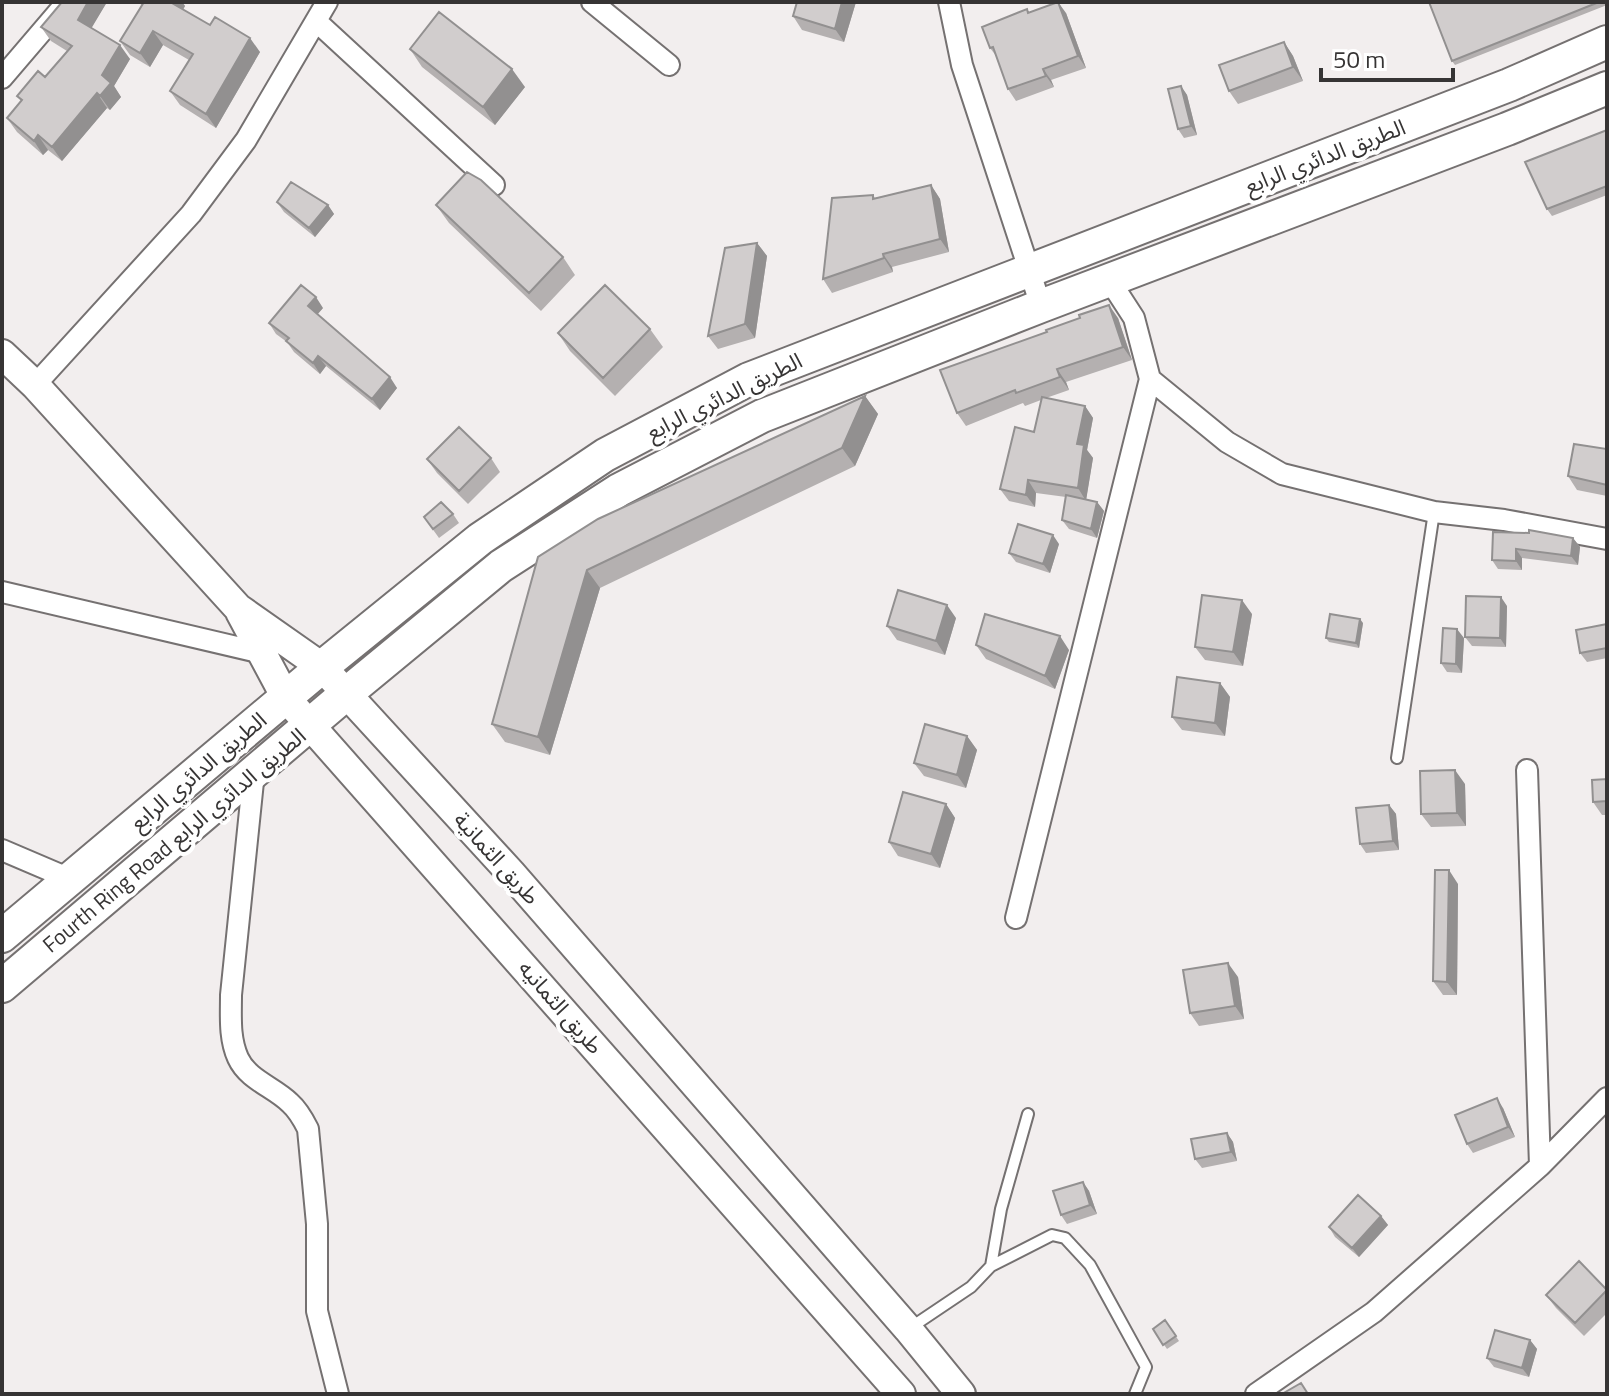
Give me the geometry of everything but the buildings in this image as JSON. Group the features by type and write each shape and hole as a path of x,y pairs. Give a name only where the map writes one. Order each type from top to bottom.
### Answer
{"main road":[{"name":"الطريق الدائري الرابع","path":"2,936 322,667 480,539 605,455 749,379 1509,85 1607,42"},
{"name":"الطريق الدائري الرابع","path":"347,693 501,566 619,490 762,416 1607,88"},
{"name":"Fourth Ring Road الطريق الدائري الرابع","path":"2,986 347,693"}],"street":[{"path":"2,78 67,2"},
{"path":"35,385 191,214 246,140 327,2"},
{"path":"592,2 669,65"},
{"path":"949,2 962,65 1041,306"},
{"path":"316,21 494,185"},
{"path":"1016,918 1150,379 1134,318 1110,281"},
{"name":"طريق الثمانية","path":"2,354 35,385 238,608 322,667 347,693 511,873 961,1394"},
{"path":"1150,379 1227,442 1282,474 1434,512 1504,520 1607,539"},
{"path":"2,592 262,653"},
{"name":"طريق الثمانيه","path":"238,608 286,698 901,1394"},
{"path":"1527,770 1540,1166"},
{"path":"254,772 231,995 231,1029 238,1059 251,1075 289,1101 308,1129 317,1224 317,1311 338,1394"},
{"path":"2,850 70,879"},
{"path":"1256,1394 1374,1312 1540,1166 1607,1098"}],"lane":[{"path":"1397,758 1434,512"},
{"path":"991,1266 1001,1209 1028,1114"},
{"path":"908,1329 971,1287 991,1266 1052,1235 1065,1238 1090,1265 1146,1367 1135,1394"}]}
